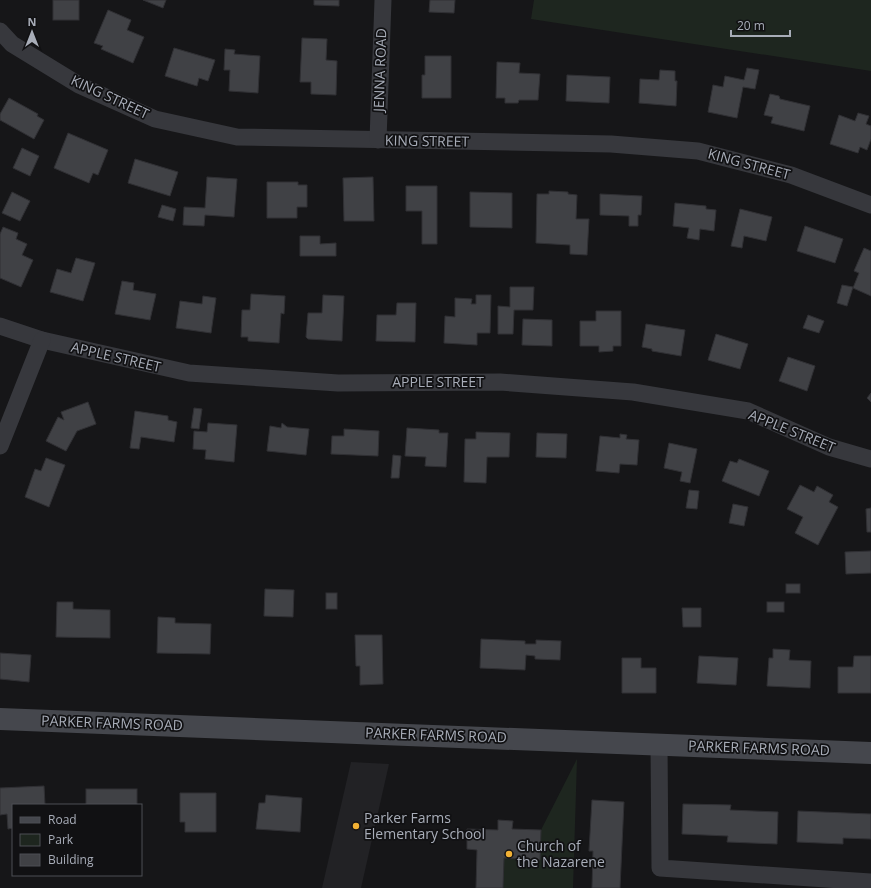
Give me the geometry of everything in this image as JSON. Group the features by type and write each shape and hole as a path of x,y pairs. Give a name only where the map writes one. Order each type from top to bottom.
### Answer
{"street":[{"name":"JENNA ROAD","path":"378,140 383,0"},
{"name":"KING STREET","path":"0,31 12,44 79,84 155,119 237,137 611,144 698,151 791,176 871,205"},
{"name":"APPLE STREET","path":"0,326 42,340 188,374 338,383 500,382 633,392 748,411 829,447 871,459"},
{"path":"0,446 42,340"},
{"name":"PARKER FARMS ROAD","path":"0,719 871,753"},
{"path":"659,744 660,868 871,882"}],"shaded area":[{"name":"Parker Farms Elementary School","path":"351,762 389,764 361,888 322,888"}],"green space":[{"path":"534,0 871,0 871,71 531,19"},
{"path":"577,759 573,888 503,888 504,858 540,859 541,830"}],"building":[{"path":"53,0 79,0 79,20 53,20"},
{"path":"143,0 166,0 163,8"},
{"path":"314,0 339,0 339,6 314,5"},
{"path":"430,0 455,0 454,13 429,12"},
{"path":"108,10 131,20 127,30 144,37 133,63 101,49 103,46 94,43"},
{"path":"302,38 327,39 326,60 337,61 336,95 311,94 311,82 300,82"},
{"path":"174,48 215,60 208,81 199,78 197,86 165,76"},
{"path":"225,49 235,50 234,54 260,56 258,93 229,91 230,70 224,70"},
{"path":"425,56 451,56 451,98 422,98 422,75 425,75"},
{"path":"497,62 520,63 519,73 540,74 538,100 519,100 518,103 505,103 505,98 496,98"},
{"path":"747,68 759,70 755,89 743,87 737,118 708,112 713,85 723,87 725,76 744,80"},
{"path":"660,70 675,71 675,81 677,81 676,106 639,103 640,79 659,80"},
{"path":"567,75 610,77 609,103 566,101"},
{"path":"770,94 779,96 780,99 810,106 804,131 771,123 773,117 764,115"},
{"path":"9,98 38,114 37,116 44,120 34,139 0,120 0,114"},
{"path":"858,113 869,116 866,124 871,126 871,139 867,150 860,147 858,153 830,144 839,115 855,121"},
{"path":"68,133 108,150 98,175 93,173 89,183 54,168"},
{"path":"22,148 39,156 30,176 13,168"},
{"path":"135,159 178,172 170,196 128,183"},
{"path":"207,177 237,179 234,217 205,215 204,226 183,225 184,207 205,208"},
{"path":"373,177 374,221 344,221 343,178"},
{"path":"267,182 298,182 298,185 307,185 307,207 297,207 297,218 267,218"},
{"path":"406,186 437,186 437,244 422,244 422,211 406,211"},
{"path":"549,191 568,192 568,194 577,195 576,219 589,219 587,255 570,254 570,245 536,243 537,194 549,194"},
{"path":"12,192 30,201 20,221 2,213"},
{"path":"470,192 512,193 512,228 470,227"},
{"path":"600,194 642,196 641,215 638,215 638,226 629,226 629,216 600,215"},
{"path":"675,203 706,206 706,209 716,210 714,231 700,229 699,240 687,238 689,228 673,226"},
{"path":"162,205 176,209 173,221 158,217"},
{"path":"740,209 772,217 766,241 744,236 742,248 731,246"},
{"path":"805,226 843,239 835,263 797,251"},
{"path":"3,227 18,233 16,239 27,244 22,255 33,260 21,287 0,278 0,234"},
{"path":"300,236 320,236 320,244 336,243 336,256 300,256"},
{"path":"864,248 871,251 871,296 853,288 859,273 854,271"},
{"path":"76,258 95,263 83,301 50,292 57,269 71,273"},
{"path":"122,281 134,283 133,290 156,294 150,320 115,314"},
{"path":"842,285 853,287 847,306 837,303"},
{"path":"510,287 534,287 533,310 514,310 513,334 498,334 498,306 510,307"},
{"path":"251,294 285,296 284,314 281,313 279,343 248,341 248,337 241,337 242,310 250,310"},
{"path":"323,295 344,296 342,341 308,339 306,337 308,313 322,313"},
{"path":"476,295 491,295 490,333 477,333 477,345 444,343 445,316 455,317 455,298 472,299 471,304 476,304"},
{"path":"203,296 216,298 211,333 176,328 180,301 202,304"},
{"path":"397,303 416,303 415,342 376,341 377,315 396,315"},
{"path":"596,311 621,311 621,346 613,346 613,351 599,352 599,346 580,346 580,321 596,321"},
{"path":"808,315 824,321 819,333 803,328"},
{"path":"523,319 552,320 552,346 522,345"},
{"path":"646,324 685,330 681,356 652,351 652,349 642,347"},
{"path":"716,334 748,344 740,369 708,360"},
{"path":"788,357 815,366 807,391 779,381"},
{"path":"871,393 871,402 867,398"},
{"path":"88,402 96,424 77,431 66,451 46,441 58,417 64,420 61,412"},
{"path":"194,408 202,409 199,429 191,428"},
{"path":"135,411 168,416 168,420 177,422 174,442 141,437 139,449 130,448"},
{"path":"208,423 237,425 234,462 205,459 206,450 193,449 194,431 207,432"},
{"path":"282,423 287,427 309,429 306,455 267,451 270,426 281,428"},
{"path":"407,428 439,430 439,433 448,433 446,467 425,466 426,457 405,456"},
{"path":"344,429 379,431 378,456 331,454 332,436 344,436"},
{"path":"476,432 510,433 509,457 487,457 486,483 464,482 465,439 476,439"},
{"path":"537,433 567,434 566,458 536,457"},
{"path":"620,434 627,435 626,439 639,440 637,465 620,464 619,473 596,471 600,436 620,438"},
{"path":"669,443 697,449 690,483 680,481 682,472 664,468"},
{"path":"393,455 401,456 399,478 391,478"},
{"path":"46,458 65,465 49,507 25,497 35,469 41,471"},
{"path":"739,459 769,471 759,496 722,481 730,461 737,463"},
{"path":"800,485 814,492 817,486 833,495 829,502 838,507 818,545 795,533 803,517 787,509"},
{"path":"689,490 699,491 697,509 686,508"},
{"path":"733,504 748,507 744,526 729,523"},
{"path":"871,508 871,532 867,532 866,509"},
{"path":"871,551 871,573 846,574 845,552"},
{"path":"786,584 800,584 800,593 786,593"},
{"path":"265,589 294,590 293,617 264,616"},
{"path":"326,593 337,593 337,609 326,609"},
{"path":"57,602 73,602 73,609 110,610 110,638 56,637"},
{"path":"767,602 784,602 784,612 767,612"},
{"path":"682,608 701,608 701,627 683,627"},
{"path":"158,617 175,618 175,623 211,624 210,654 157,653"},
{"path":"355,635 382,635 383,684 360,685 360,666 356,666"},
{"path":"481,639 525,641 525,644 536,644 536,640 561,641 560,660 535,659 535,656 526,655 525,670 480,668"},
{"path":"773,649 790,650 789,660 811,661 810,688 767,686 769,658 773,658"},
{"path":"0,653 31,655 29,682 0,679"},
{"path":"699,656 738,658 736,685 697,683"},
{"path":"854,656 871,656 871,693 838,693 838,667 853,667"},
{"path":"622,658 641,658 641,668 656,668 656,693 622,693"},
{"path":"44,786 45,804 12,804 12,828 8,829 7,814 0,815 0,788"},
{"path":"86,789 137,789 137,804 86,804"},
{"path":"180,793 216,793 216,832 185,832 185,822 180,822"},
{"path":"266,795 302,798 300,832 256,829 259,803 265,803"},
{"path":"592,800 624,802 620,888 592,888 593,851 589,851"},
{"path":"683,804 731,805 730,810 778,812 777,844 727,842 728,836 682,834"},
{"path":"798,811 871,814 871,839 843,838 843,844 797,842"},
{"name":"Church of the Nazarene","path":"498,820 513,821 512,829 541,830 540,860 504,858 503,888 476,888 477,850 467,849 467,829 498,830"}],"place":[{"name":"Parker Farms Elementary School","path":"356,826"},
{"name":"Church of the Nazarene","path":"509,854"}]}
